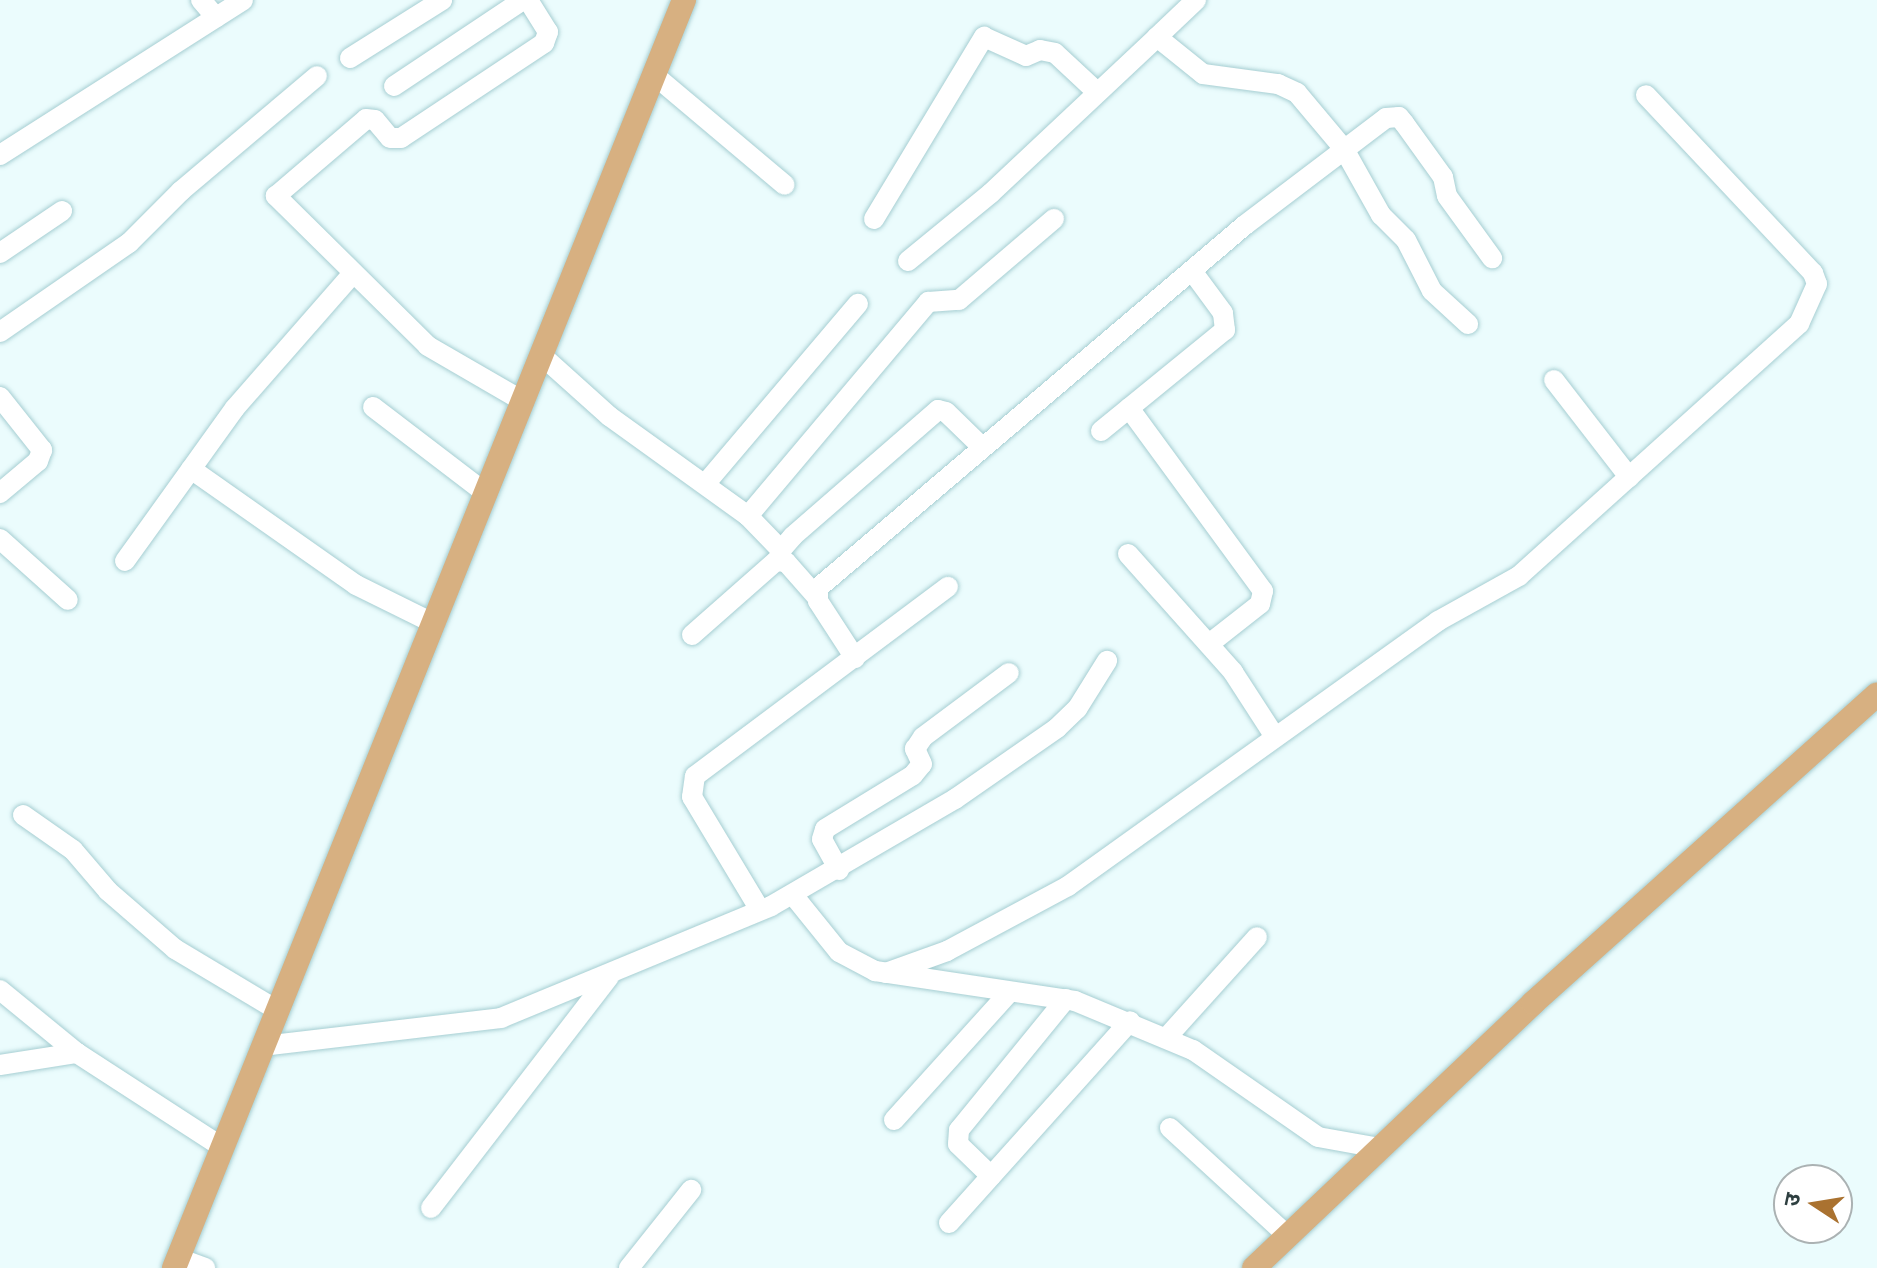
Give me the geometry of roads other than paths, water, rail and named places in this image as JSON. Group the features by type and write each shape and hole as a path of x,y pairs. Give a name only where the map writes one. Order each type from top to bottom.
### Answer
{"main road":[{"path":"176,1263 431,622 684,0"},
{"path":"1254,1268 1380,1148 1877,694"}],"street":[{"path":"201,0 216,17"},
{"path":"0,155 243,0"},
{"path":"350,58 442,0"},
{"path":"394,86 526,0 548,32 544,43 401,138 390,138 375,120 366,119 280,190 277,201 428,346 521,400"},
{"path":"908,261 1002,183 1196,0"},
{"path":"874,219 984,37 1020,55 1055,53 1097,92"},
{"path":"1157,37 1203,74 1278,84 1297,93 1344,149 1381,215 1406,240 1432,291 1468,324"},
{"path":"653,74 785,185"},
{"path":"0,332 129,243 181,191 317,76"},
{"path":"886,973 947,951 1068,886 1438,621 1519,576 1688,419 1784,341 1810,305 1817,284 1800,257 1646,95"},
{"path":"816,596 827,579 981,446 1192,271 1386,118 1399,117 1492,258"},
{"path":"0,253 62,211"},
{"path":"748,516 928,302 959,300 1054,219"},
{"path":"1101,431 1225,330 1223,313 1192,271"},
{"path":"125,561 285,346 353,273"},
{"path":"706,483 858,304"},
{"path":"540,354 609,416 748,516 816,596 855,658"},
{"path":"1554,380 1629,477"},
{"path":"0,397 42,450 38,461 0,493"},
{"path":"373,407 484,492"},
{"path":"1129,408 1263,591 1260,604 1209,644"},
{"path":"692,635 938,410 981,446"},
{"path":"191,469 356,585 431,622"},
{"path":"0,539 68,600"},
{"path":"1128,554 1209,644 1275,737"},
{"path":"760,910 691,786 707,764 948,587"},
{"path":"263,1046 501,1018 612,974 793,895 839,870 1057,728 1077,709 1107,661"},
{"path":"839,870 822,839 825,829 913,775 922,764 915,749 923,737 1009,673"},
{"path":"23,815 73,850 108,891 175,949 277,1010"},
{"path":"793,895 839,952 886,973 1008,994 1066,999 1130,1021 1168,1036 1297,1126 1338,1142 1380,1148"},
{"path":"1168,1036 1257,937"},
{"path":"431,1208 612,974"},
{"path":"0,990 77,1053 222,1147"},
{"path":"894,1120 1008,994"},
{"path":"991,1176 958,1144 959,1130 1066,999"},
{"path":"949,1223 1130,1021"},
{"path":"0,1065 77,1053"},
{"path":"1170,1128 1288,1236"},
{"path":"629,1268 691,1190"},
{"path":"176,1263 205,1268"}]}
